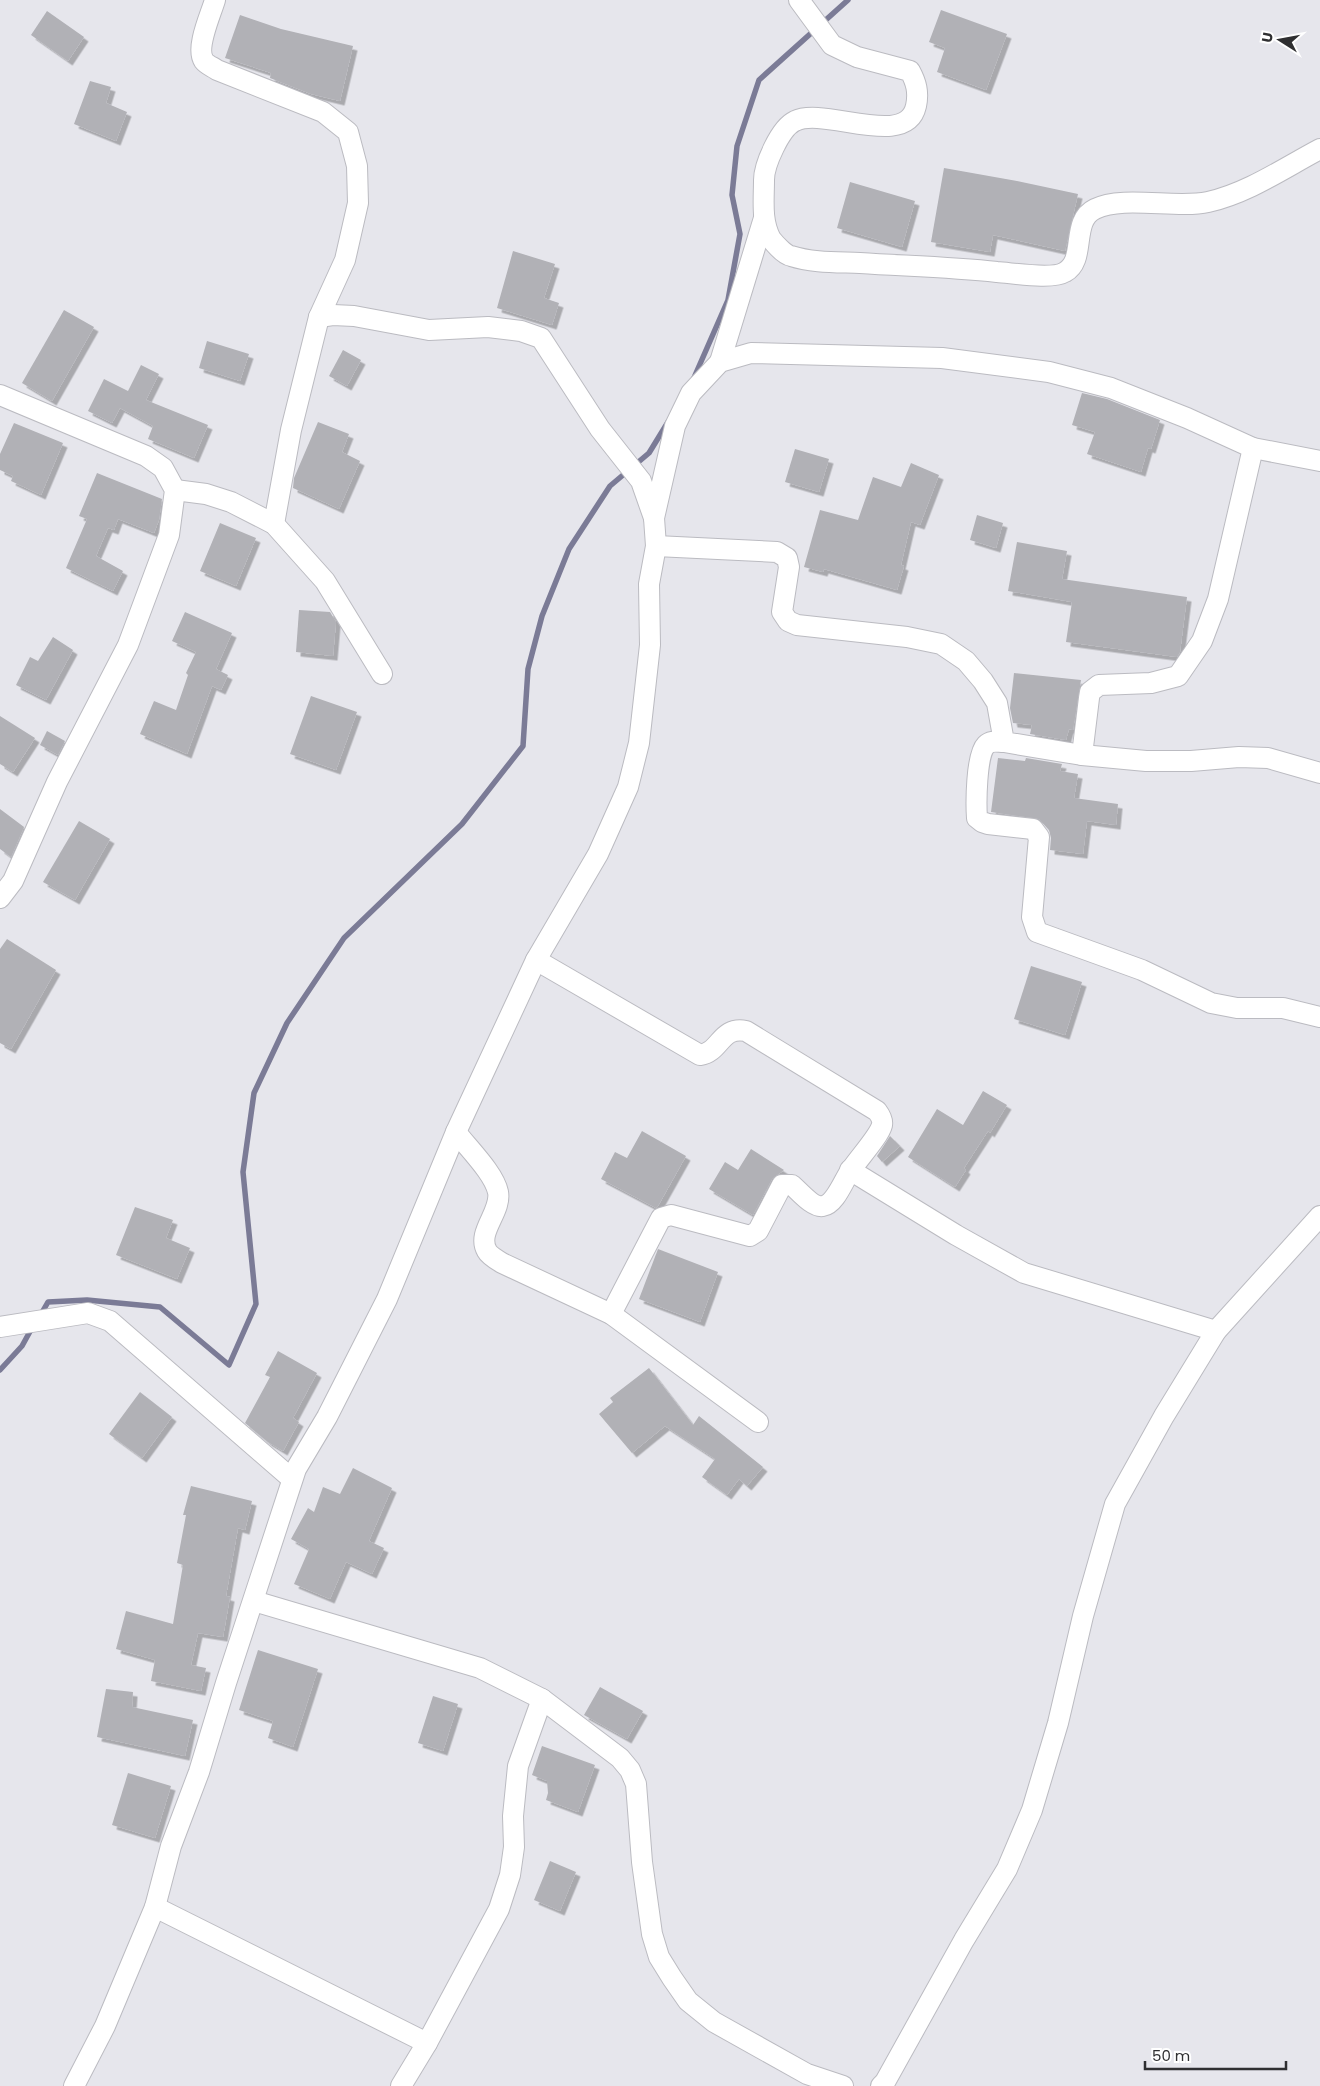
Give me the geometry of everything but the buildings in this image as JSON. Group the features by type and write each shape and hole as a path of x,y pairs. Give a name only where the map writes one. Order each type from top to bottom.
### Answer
{"street":[{"path":"215,0 201,46 201,55 205,62 217,70 323,112 348,132 358,166 358,203 344,260 319,317 291,430 274,524"},
{"path":"654,518 675,426 691,393 720,362 764,218 764,173 780,136 794,121 820,117 856,124 895,126 910,118 916,109 918,98 916,83 910,71 857,57 832,45 799,0"},
{"path":"764,218 771,239 789,256 816,261 966,268 1044,276 1065,272 1074,262 1082,221 1092,210 1109,203 1206,202 1238,192 1320,149"},
{"path":"74,2086 105,2026 155,1907 171,1846 200,1772 226,1684 296,1469 327,1417 387,1299 456,1132 536,960 598,854 628,787 639,743 650,645 650,584 656,546 654,518 641,482 600,429 541,338 521,332 488,327 429,330 354,316 333,315 319,317"},
{"path":"720,362 751,354 942,358 1049,372 1112,388 1188,418 1253,448 1320,461"},
{"path":"0,395 146,456 163,468 175,490 168,535 128,645 57,782 12,881 0,898"},
{"path":"1082,755 1088,698 1094,688 1099,685 1151,683 1178,676 1202,641 1218,599 1253,448"},
{"path":"175,490 206,494 231,502 274,524 325,581 382,674"},
{"path":"656,546 777,552 787,558 790,567 782,612 788,621 797,625 907,637 941,644 966,661 983,681 997,703 1004,742"},
{"path":"1320,773 1268,758 1239,757 1191,761 1146,761 1082,755 992,741 987,744 980,755 977,818 988,824 1033,829 1039,837 1032,917 1037,932 1142,970 1211,1004 1237,1008 1283,1008 1320,1017"},
{"path":"536,960 622,1008 700,1055 709,1052 727,1033 739,1030 746,1032 877,1111 881,1118 882,1125 830,1202 825,1206 816,1205 792,1185 782,1185 758,1231 750,1236 671,1215 661,1218 611,1314"},
{"path":"456,1132 495,1183 499,1195 497,1207 483,1238 487,1251 502,1263 611,1314 758,1422"},
{"path":"850,1170 956,1235 1024,1273 1216,1332"},
{"path":"881,2086 885,2082 964,1940 1008,1869 1032,1810 1058,1723 1083,1616 1115,1504 1164,1416 1216,1332 1320,1216"},
{"path":"0,1327 49,1321 88,1313 110,1321 292,1479"},
{"path":"254,1601 480,1668 542,1699 620,1758 630,1770 636,1784 642,1862 652,1934 659,1957 688,2001 714,2022 807,2074 843,2086"},
{"path":"402,2086 498,1909 510,1875 514,1847 512,1816 518,1766 542,1699"},
{"path":"155,1907 427,2043"}],"waterway":[{"path":"693,380 728,300 740,234 732,195 737,146 759,80 848,0"},
{"path":"40,1316 48,1302 87,1300 160,1307 229,1365 256,1304 243,1172 254,1093 287,1023 344,938 462,824 523,746 528,669 542,616 569,549 610,486 649,453 668,422"},
{"path":"0,1370 22,1346 33,1326"}]}
